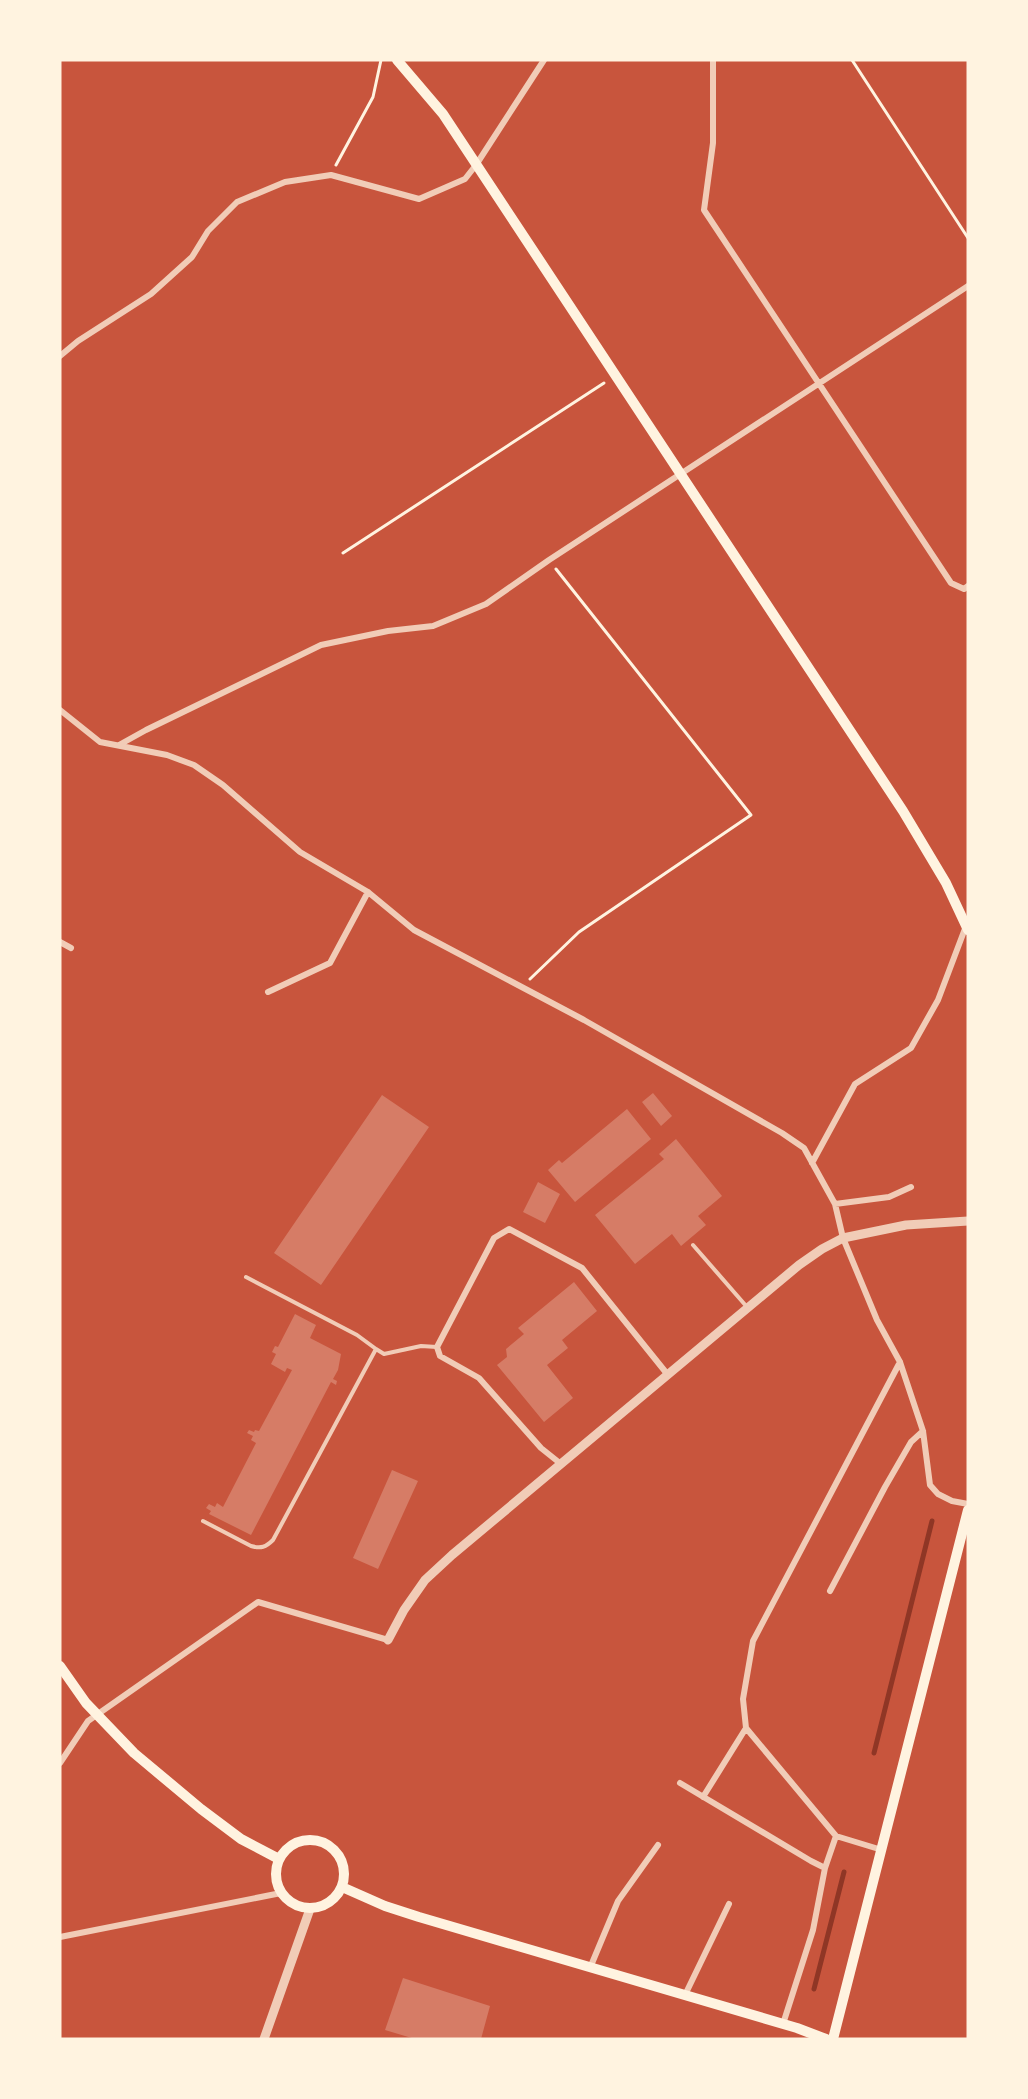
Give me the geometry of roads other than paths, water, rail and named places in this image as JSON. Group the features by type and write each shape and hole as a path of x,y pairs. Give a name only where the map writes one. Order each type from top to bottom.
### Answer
{"main road":[{"path":"397,60 442,114 477,165 903,811 946,883 967,926"},
{"path":"833,2039 968,1510"},
{"path":"60,1666 97,1715 128,1748 241,1839 279,1859"},
{"path":"306,1840 329,1845 343,1863 342,1887 330,1903 310,1909 299,1907 289,1902 281,1893 276,1882 279,1859 295,1843 306,1840"},
{"path":"342,1887 384,1906 783,2024 826,2039"}],"street":[{"path":"60,356 78,341 151,294 192,257 208,231 237,202 285,182 331,175 419,199 465,179 477,165 544,60"},
{"path":"714,60 713,143 704,210 951,583 964,589 968,586"},
{"path":"118,746 146,730 321,645 388,631 434,626 486,604 968,286"},
{"path":"60,710 100,742 167,755 194,765 223,785 300,852 368,892 414,930 523,986 782,1133 804,1148 835,1203 843,1238 877,1320 900,1362 923,1431 930,1485 938,1494 968,1504"},
{"path":"268,992 330,963 368,892"},
{"path":"812,1163 855,1084 910,1048 938,1000 967,926"},
{"path":"60,942 71,948"},
{"path":"835,1203 889,1197 911,1187"},
{"path":"60,1763 88,1721 258,1602 388,1640 404,1610 425,1580 452,1555 799,1265 843,1238 906,1225 968,1221"},
{"path":"561,1464 541,1448 479,1378 440,1356 438,1347 494,1238 509,1229 582,1268 668,1375"},
{"path":"882,1850 836,1836 746,1728 743,1700 753,1641 900,1362"},
{"path":"830,1591 890,1478 911,1443 923,1431"},
{"path":"703,1797 746,1728"},
{"path":"680,1783 825,1868"},
{"path":"783,2024 813,1930 825,1868 836,1836"},
{"path":"590,1968 618,1901 658,1845"},
{"path":"60,1937 281,1893"},
{"path":"685,1995 729,1904"},
{"path":"264,2039 310,1909"}],"lane":[{"path":"693,1245 748,1307"},
{"path":"246,1276 357,1335 384,1354 421,1346 438,1347"},
{"path":"203,1521 251,1546 267,1547 273,1540 376,1349"}],"waterway":[{"path":"874,1753 932,1521"},
{"path":"814,1989 844,1872"}]}
